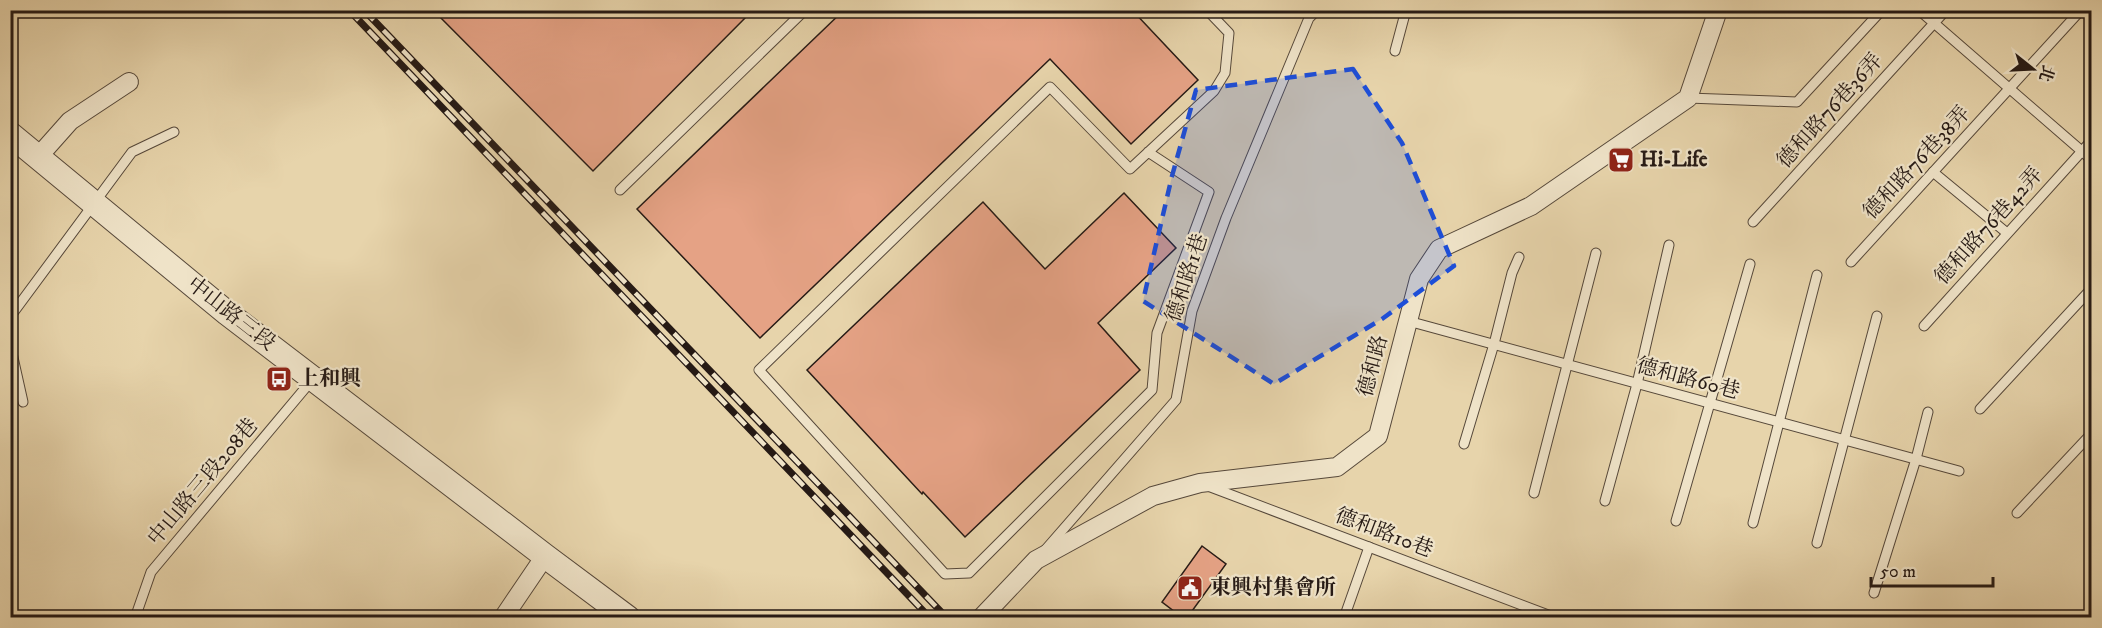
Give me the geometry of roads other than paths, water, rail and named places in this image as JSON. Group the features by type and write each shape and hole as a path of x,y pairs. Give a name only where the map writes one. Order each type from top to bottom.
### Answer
{"street":[{"path":"1688,98 1718,10"},
{"path":"38,157 69,121 129,82"},
{"name":"德和路","path":"981,618 1036,560 1153,496 1200,483 1337,467 1378,436 1419,279 1439,249 1531,206 1688,98"},
{"name":"中山路三段","path":"10,134 226,312 628,618"},
{"path":"503,618 545,556"}],"lane":[{"path":"620,190 805,10"},
{"path":"1148,152 1209,192 1157,333 1152,390 969,573 945,574 759,370 1050,87 1130,169 1148,152 1214,92 1225,73 1229,33 1207,10"},
{"name":"德和路1巷","path":"1036,560 1176,400 1192,311 1226,218 1308,18 1317,10"},
{"path":"1395,51 1406,10"},
{"path":"1688,98 1797,102 1882,10"},
{"path":"1919,10 2091,160"},
{"name":"德和路76巷36弄","path":"1753,222 1946,10"},
{"name":"德和路76巷38弄","path":"1851,262 2081,10"},
{"path":"10,317 132,152 174,132"},
{"name":"德和路76巷42弄","path":"1923,326 2091,140"},
{"path":"1933,172 2007,233"},
{"path":"1605,501 1637,384 1669,245"},
{"path":"1534,493 1596,253"},
{"path":"1464,444 1494,344 1512,273 1520,257"},
{"path":"1676,521 1750,264"},
{"path":"1753,523 1817,274"},
{"path":"1980,409 2091,288"},
{"path":"1817,543 1876,316"},
{"name":"德和路60巷","path":"1408,321 1959,471"},
{"path":"10,344 23,402"},
{"name":"中山路三段208巷","path":"135,618 151,572 314,378"},
{"path":"1874,593 1916,459 1928,412"},
{"path":"2017,513 2091,433"},
{"name":"德和路10巷","path":"1200,483 1556,618"},
{"path":"1344,618 1369,547"}],"railway":[{"path":"349,10 930,618"},
{"path":"364,10 947,618"}],"place":[{"name":"Hi-Life","path":"1621,160"},
{"name":"上和興","path":"279,379"},
{"name":"東興村集會所","path":"1190,588"}]}
